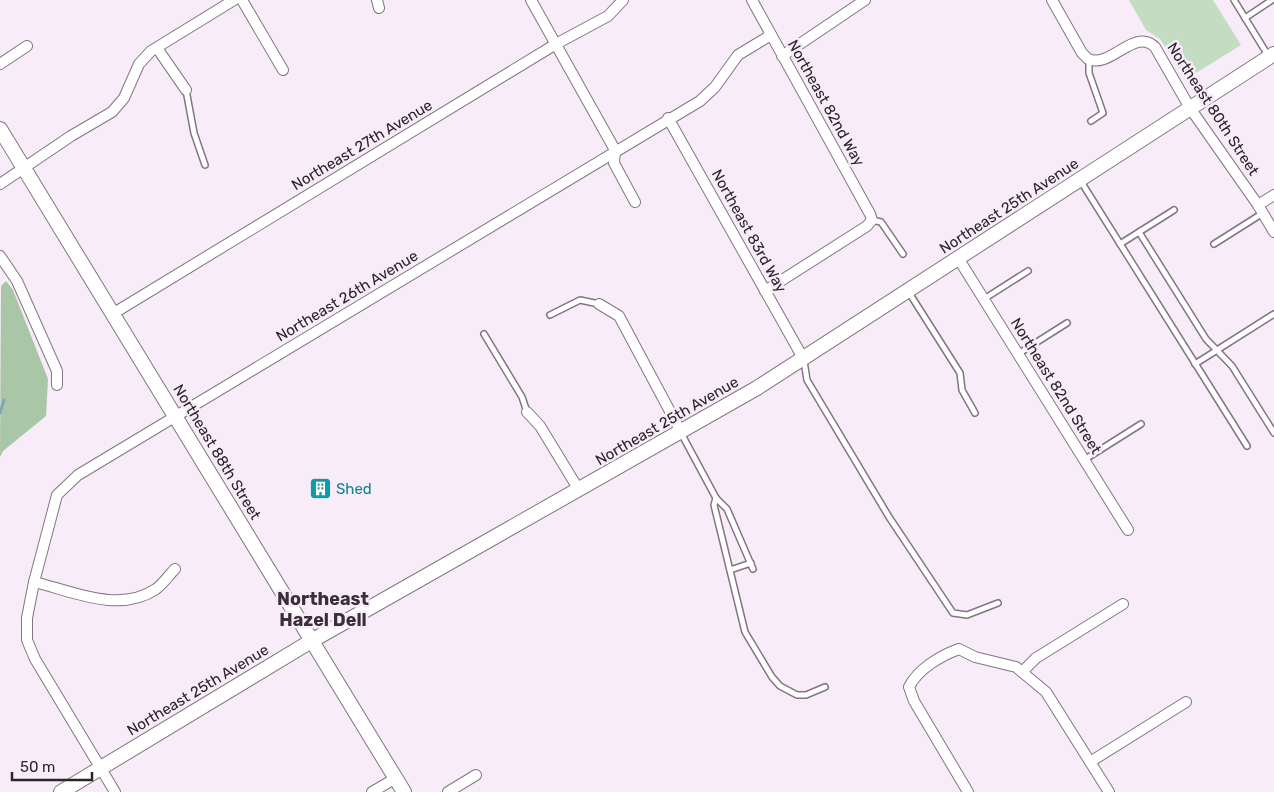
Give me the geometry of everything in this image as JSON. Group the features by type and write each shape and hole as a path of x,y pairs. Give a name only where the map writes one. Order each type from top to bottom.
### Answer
{"street":[{"path":"0,184 112,112 124,98 139,64 151,51 234,0"},
{"path":"242,0 283,70"},
{"path":"530,0 615,150 614,163 635,202"},
{"name":"Northeast 27th Avenue","path":"114,313 556,44 608,16 624,0"},
{"name":"Northeast 82nd Way","path":"752,0 872,220"},
{"path":"782,56 865,0"},
{"path":"1052,0 1082,53 1089,60"},
{"name":"Northeast 26th Avenue","path":"101,768 35,659 27,640 28,618 34,582 56,495 64,486 78,475 708,95 738,55 771,35"},
{"name":"Northeast 80th Street","path":"1089,60 1102,61 1137,42 1151,44 1190,108 1274,232"},
{"path":"0,64 27,46"},
{"path":"157,48 186,90"},
{"name":"Northeast 25th Avenue","path":"61,792 313,640 750,392 1272,56"},
{"name":"Northeast 83rd Way","path":"668,118 803,358"},
{"name":"Northeast 88th Street","path":"0,130 114,313 404,792"},
{"path":"1260,209 1274,195"},
{"path":"765,291 867,226 872,220"},
{"path":"0,256 12,272 21,289 57,371 57,385"},
{"name":"Northeast 82nd Street","path":"958,258 1128,530"},
{"path":"599,304 620,316 681,432"},
{"path":"527,412 540,426 579,490"},
{"path":"34,582 110,601 131,600 156,589 175,569"},
{"path":"1022,672 1036,658 1123,604"},
{"path":"968,792 910,694 909,687 917,674 949,652 959,649 988,661 1008,664 1022,672 1050,697 1109,792"},
{"path":"1090,762 1186,702"},
{"path":"101,768 116,792"},
{"path":"448,792 476,775"},
{"path":"372,792 396,778"}],"lane":[{"path":"1234,0 1272,56"},
{"path":"1245,18 1272,0"},
{"path":"1089,60 1089,73 1103,113 1091,121"},
{"path":"186,90 192,126 205,165"},
{"path":"1080,180 1247,446"},
{"path":"1214,244 1260,209"},
{"path":"1120,244 1174,210"},
{"path":"872,220 881,222 903,254"},
{"path":"1139,232 1206,339 1232,366 1274,433"},
{"path":"984,299 1028,271"},
{"path":"908,290 960,373 962,390 975,413"},
{"path":"550,315 580,300 599,304"},
{"path":"1195,364 1274,314"},
{"path":"1018,354 1066,323"},
{"path":"484,334 522,397 527,412"},
{"path":"803,358 807,380 889,517 953,613 967,615 998,603"},
{"path":"1084,460 1141,424"},
{"path":"681,432 716,498 727,509 753,569"},
{"path":"716,498 714,505 745,632 780,686 797,695 806,695 825,687"},
{"path":"730,570 751,563"}],"green space":[{"path":"1129,0 1213,0 1241,45 1188,78 1185,77 1160,39 1146,30"},
{"path":"6,281 13,290 48,379 46,416 3,451 0,457 1,286"}],"waterway":[{"path":"0,413 4,400"}],"place":[{"name":"Shed","path":"320,489"}],"district":[{"name":"Northeast Hazel Dell","path":"323,609"}]}
